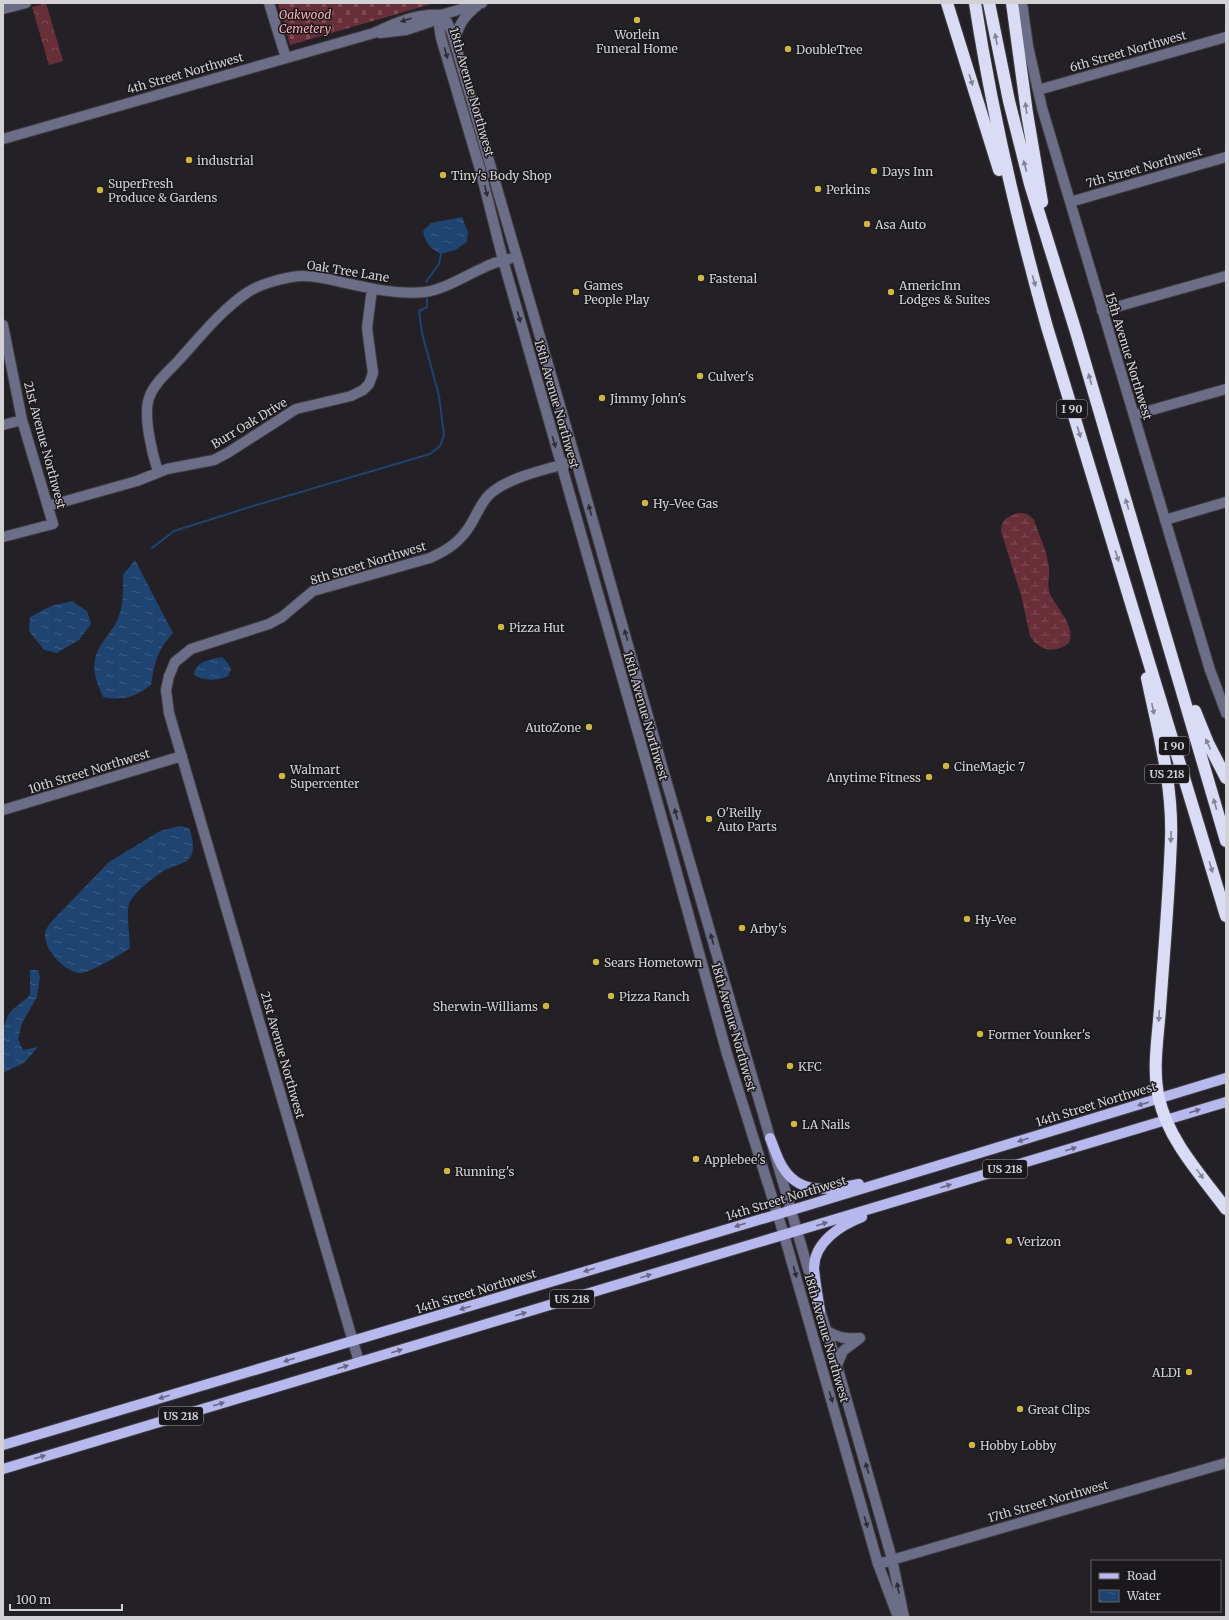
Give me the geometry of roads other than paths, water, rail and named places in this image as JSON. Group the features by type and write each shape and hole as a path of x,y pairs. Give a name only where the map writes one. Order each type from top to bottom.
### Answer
{"highway":[{"path":"947,3 1024,243"},
{"name":"I 90","path":"975,3 995,116 1024,243 1047,327 1226,916"},
{"name":"I 90","path":"989,3 1016,131 1030,184 1146,568 1226,841"},
{"path":"1012,3 1027,113 1053,257"},
{"path":"1146,568 1198,720 1208,744 1226,778"},
{"name":"US 218","path":"1123,575 1164,761 1170,807 1170,855 1156,1065 1159,1099"},
{"path":"1159,1099 1165,1120 1177,1142 1226,1209"}],"main road":[{"name":"14th Street Northwest","path":"353,1341 1226,1078"},
{"name":"US 218","path":"3,1469 1226,1102"},
{"path":"770,1138 782,1166 791,1178 801,1185 813,1189 849,1186 908,1174"},
{"path":"820,1311 814,1267 816,1254 822,1243 838,1230 857,1219 914,1196"},
{"name":"US 218","path":"3,1445 353,1341"}],"street":[{"path":"3,9 26,3"},
{"path":"269,3 286,58"},
{"path":"455,44 459,26 470,12 482,3"},
{"name":"4th Street Northwest","path":"374,33 406,30 423,25 441,15 482,3"},
{"name":"15th Avenue Northwest","path":"1022,3 1028,46 1038,90 1070,202 1210,670 1226,713"},
{"name":"4th Street Northwest","path":"3,139 374,33 404,20 427,14 441,15"},
{"name":"18th Avenue Northwest","path":"441,15 441,38 480,169 503,260 560,465 651,779 727,1054 778,1213 878,1564 898,1617"},
{"name":"18th Avenue Northwest","path":"441,15 447,22 455,44 517,256 666,780 792,1210 820,1311 827,1331 838,1352 838,1365 892,1559 904,1617"},
{"path":"423,25 433,28 441,38"},
{"name":"6th Street Northwest","path":"1038,90 1226,37"},
{"name":"7th Street Northwest","path":"1070,202 1226,157"},
{"path":"480,169 490,166"},
{"name":"Oak Tree Lane","path":"158,472 151,447 148,415 148,405 151,394 158,383 212,325 250,290 294,277 303,276 322,278 372,289 412,292 433,290 446,286 482,268 517,256"},
{"path":"1102,311 1226,276"},
{"name":"Burr Oak Drive","path":"48,506 136,481 158,472 214,460 296,410 351,396 363,390 372,379 373,373 367,328 372,289"},
{"name":"21st Avenue Northwest","path":"3,325 22,420 53,524 3,538"},
{"path":"1134,415 1226,389"},
{"path":"3,425 22,420"},
{"name":"8th Street Northwest","path":"182,756 169,712 166,690 170,671 175,662 184,654 198,646 270,624 282,617 313,591 430,558 447,550 460,539 489,495 502,485 518,478 576,461"},
{"path":"1165,520 1226,502"},
{"name":"21st Avenue Northwest","path":"182,756 359,1362"},
{"name":"10th Street Northwest","path":"3,810 182,756"},
{"path":"814,1338 820,1348 825,1351 838,1352 860,1338 846,1339 827,1331"},
{"name":"17th Street Northwest","path":"878,1564 1226,1463"}],"water":[{"path":"462,217 468,232 467,242 455,250 441,254 429,245 425,239 423,231 431,223"},
{"path":"135,560 173,633 160,651 151,685 129,697 103,697 95,674 95,661 100,647 117,621 123,598 123,575"},
{"path":"72,601 87,611 91,624 79,640 57,653 44,650 29,631 30,617 51,606"},
{"path":"222,657 231,669 228,676 211,680 194,675 195,670 201,664 209,660"},
{"path":"179,826 189,828 193,841 193,851 189,859 165,870 156,876 131,900 128,908 130,948 106,963 85,972 74,972 67,968 50,950 45,936 47,927 109,862 160,831"},
{"path":"30,970 38,970 40,977 37,997 22,1023 18,1039 23,1050 38,1047 24,1063 3,1073 4,1027 9,1014 30,995"}],"waterway":[{"path":"426,282 439,264 441,254"},
{"path":"152,548 174,531 430,454 440,446 444,435 439,396 422,333 419,311 427,307 427,299"}],"place":[{"name":"Worlein Funeral Home","path":"637,20"},
{"name":"DoubleTree","path":"788,49"},
{"name":"industrial","path":"189,160"},
{"name":"Days Inn","path":"874,171"},
{"name":"Tiny's Body Shop","path":"443,175"},
{"name":"Perkins","path":"818,189"},
{"name":"SuperFresh Produce & Gardens","path":"100,190"},
{"name":"Asa Auto","path":"867,224"},
{"name":"Fastenal","path":"701,278"},
{"name":"Games People Play","path":"576,292"},
{"name":"AmericInn Lodges & Suites","path":"891,292"},
{"name":"Culver's","path":"700,376"},
{"name":"Jimmy John's","path":"602,398"},
{"name":"Hy-Vee Gas","path":"645,503"},
{"name":"Pizza Hut","path":"501,627"},
{"name":"AutoZone","path":"589,727"},
{"name":"CineMagic 7","path":"946,766"},
{"name":"Walmart Supercenter","path":"282,776"},
{"name":"Anytime Fitness","path":"929,777"},
{"name":"O'Reilly Auto Parts","path":"709,819"},
{"name":"Hy-Vee","path":"967,919"},
{"name":"Arby's","path":"742,928"},
{"name":"Sears Hometown","path":"596,962"},
{"name":"Pizza Ranch","path":"611,996"},
{"name":"Sherwin-Williams","path":"546,1006"},
{"name":"Former Younker's","path":"980,1034"},
{"name":"KFC","path":"790,1066"},
{"name":"LA Nails","path":"794,1124"},
{"name":"Applebee's","path":"696,1159"},
{"name":"Running's","path":"447,1171"},
{"name":"Verizon","path":"1009,1241"},
{"name":"ALDI","path":"1189,1372"},
{"name":"Great Clips","path":"1020,1409"},
{"name":"Hobby Lobby","path":"972,1445"}],"park label":[{"name":"Oakwood Cemetery","path":"305,21"}]}
